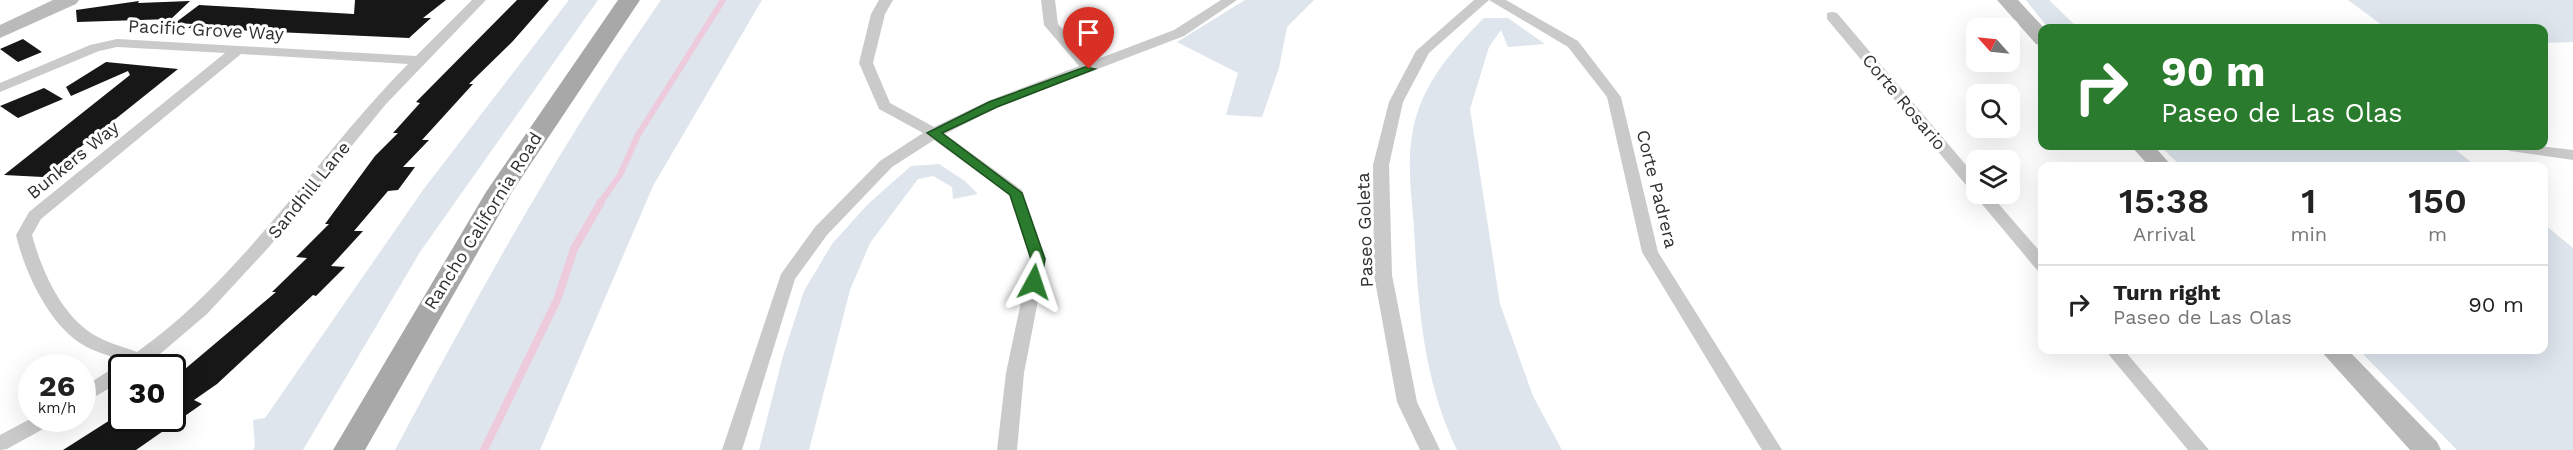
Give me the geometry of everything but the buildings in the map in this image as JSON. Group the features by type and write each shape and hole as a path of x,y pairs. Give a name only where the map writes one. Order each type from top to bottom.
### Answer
{"main road":[{"path":"0,23 50,0"},
{"path":"0,32 69,0"},
{"name":"Rancho California Road","path":"349,450 499,192 629,0"},
{"path":"2007,0 2038,34"},
{"path":"2146,150 2157,162"},
{"path":"2337,354 2427,450"}],"street":[{"name":"Sandhill Lane","path":"146,354 215,299 276,232 380,101 479,0"},
{"path":"886,0 878,14 866,63 884,106 934,133 1016,193 1038,259 1015,373 1007,450"},
{"path":"1048,0 1051,25 1089,69"},
{"path":"732,450 787,278 821,231 886,164 934,133 993,104 1179,33 1230,0"},
{"name":"Paseo Goleta","path":"1430,450 1407,402 1383,275 1381,165 1396,102 1423,51 1482,0"},
{"name":"Corte Padrera","path":"1496,0 1572,44 1614,97 1650,252 1772,450"},
{"name":"Corte Rosario","path":"1832,16 1966,175"},
{"name":"Pacific Grove Way","path":"0,88 106,45 419,60"},
{"name":"Bunkers Way","path":"115,354 71,327 58,312 28,250 24,235 35,216 238,50"},
{"path":"2538,150 2573,155"},
{"path":"1990,204 2038,260"},
{"path":"2117,354 2199,450"},
{"path":"0,444 22,432"}],"shaded area":[{"path":"569,0 598,0 420,252 303,450 253,450 255,447 253,420 265,418 423,190"},
{"path":"661,0 762,0 653,186 540,450 395,450 521,221 589,109"},
{"path":"1245,0 1314,0 1287,27 1279,68 1262,117 1226,115 1238,73 1177,42"},
{"path":"2026,0 2049,0 2074,24 2045,24"},
{"path":"2348,0 2573,0 2573,42 2548,43 2548,24 2381,24"},
{"path":"1484,18 1508,18 1545,44 1508,47 1501,30 1489,47 1470,109 1500,304 1533,396 1562,450 1457,450 1436,396 1424,341 1410,185 1413,128 1422,100 1436,74 1463,39"},
{"path":"2164,150 2456,150 2471,162 2177,162"},
{"path":"939,164 965,181 978,194 953,199 952,187 933,176 918,179 870,243 850,290 809,450 759,450 783,356 804,291 832,244 868,204 911,166"},
{"path":"2548,227 2573,248 2573,450 2457,450 2363,354 2548,354"}],"waterway":[{"path":"600,203 620,175 638,135 723,0"},
{"path":"484,450 557,300 574,249 601,202"}],"route":[{"path":"1034,282 1038,259 1016,193 934,133 993,104 1089,69"}]}
